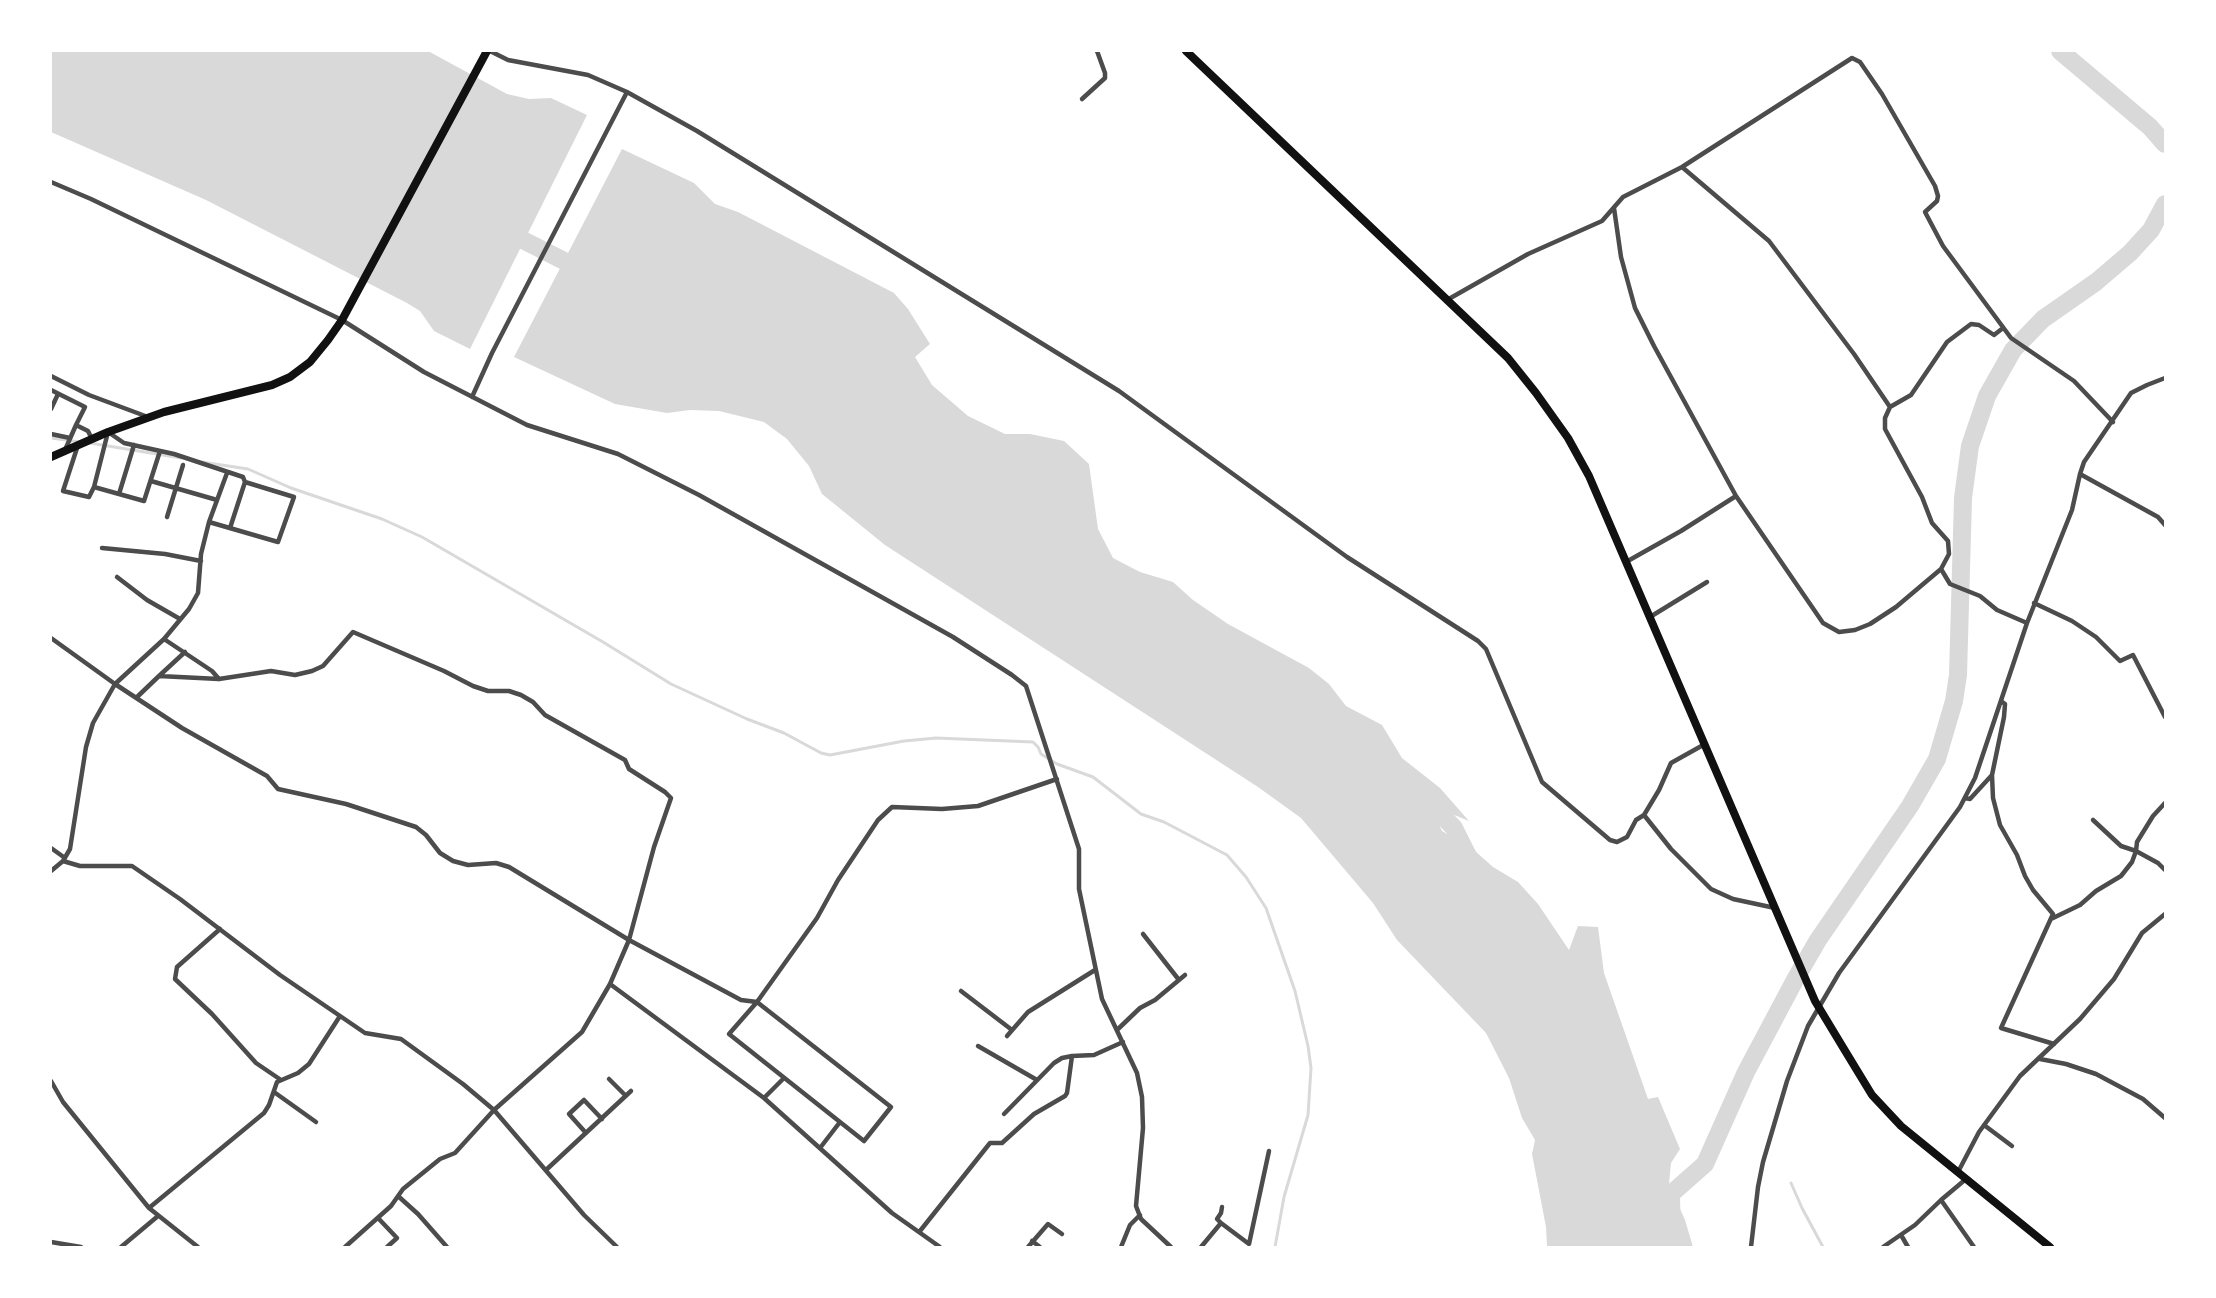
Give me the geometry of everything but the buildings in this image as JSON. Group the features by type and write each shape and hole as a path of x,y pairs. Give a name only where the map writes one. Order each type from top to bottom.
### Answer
{"main road":[{"path":"1186,51 1508,358 1559,424 1589,476 1818,1004 1872,1095 1901,1126 2050,1247"},
{"path":"51,457 149,417 272,385 290,377 310,362 342,320 487,53"}],"street":[{"path":"1082,99 1105,78 1097,51"},
{"path":"487,53 508,60 588,75 627,92 697,131 1119,391 1347,557 1478,641 1486,649 1542,782 1610,840 1617,842 1627,837 1636,820 1644,815 1671,764 1705,744"},
{"path":"1447,300 1528,254 1602,221 1623,197 1682,167 1852,58 1860,63 1882,94 1935,186 1937,201 1925,212 1942,246 2011,338 2074,381 2113,422"},
{"path":"472,397 492,353 627,92"},
{"path":"1682,167 1769,241 1854,354 1890,407"},
{"path":"51,182 342,320 424,372 526,426 618,454 699,495 953,637 1026,686 1079,849 1079,889 1102,999 1137,1073 1142,1097 1143,1128 1136,1206 1140,1215 1171,1247"},
{"path":"1614,208 1621,257 1635,308 1680,396 1736,496 1823,623 1832,629 1846,632 1870,624 1896,607 1941,569 1949,554 1947,540 1932,523 1922,497 1886,429 1885,418 1890,407 1911,395 1947,342 1971,324 1979,325 1994,335 2003,328"},
{"path":"51,376 89,395 149,417"},
{"path":"1751,1247 1758,1187 1766,1152 1787,1081 1818,1004 1965,798 1975,778 2034,603 2072,510 2085,462 2131,393 2165,378"},
{"path":"51,390 85,407 64,451"},
{"path":"51,409 58,394"},
{"path":"76,425 88,431 92,439"},
{"path":"78,445 63,491 89,497 94,487 108,432 124,443 160,451 243,477 245,482 230,528"},
{"path":"51,434 70,438"},
{"path":"119,494 134,445"},
{"path":"94,487 144,501 160,451"},
{"path":"167,517 183,465"},
{"path":"51,872 70,849 86,747 93,723 115,684 165,639 189,609 198,593 201,561 209,522 227,472"},
{"path":"2080,474 2158,517 2165,525"},
{"path":"151,481 217,500"},
{"path":"209,522 278,542 294,497 245,482"},
{"path":"1626,562 1682,531 1736,496"},
{"path":"102,548 165,554 201,561"},
{"path":"1941,569 1950,584 1980,596 1997,610 2027,623"},
{"path":"117,577 147,600 180,619"},
{"path":"1650,617 1707,582"},
{"path":"2034,603 2072,621 2096,637 2120,662 2133,655 2165,717"},
{"path":"159,676 219,679 271,671 295,675 323,666 353,632 444,670 473,686 488,691 509,691 521,695 533,702 545,715 625,760 629,769 671,798 654,847 629,940 610,984 582,1032 494,1110 455,1153 440,1159 403,1189 391,1206 345,1247"},
{"path":"51,638 182,728 267,776 278,789 346,804 416,827 426,835 440,853 453,861 468,865 496,863 509,867 629,940 741,1000 757,1002 891,1107 864,1142 729,1034 757,1002 817,918 838,880 878,820 892,807 942,809 978,806 1057,779"},
{"path":"165,639 212,671 219,679"},
{"path":"136,698 184,652"},
{"path":"2001,701 2005,704 2004,717 1992,775 1993,798 2000,825 2017,855 2025,876 2033,890 2053,914 2001,1028 2054,1044"},
{"path":"1965,798 1970,799 1992,775"},
{"path":"2051,919 2080,905 2096,891 2121,876 2132,862 2137,842 2153,816 2165,804"},
{"path":"1644,815 1671,849 1711,889 1733,899 1775,908"},
{"path":"2092,820 2121,846 2127,850 2136,851 2165,870"},
{"path":"51,848 64,859 80,866 132,866 280,975 365,1033 401,1039 455,1077 494,1110 584,1215 617,1247"},
{"path":"1958,1173 1984,1125 2020,1076 2080,1019 2114,979 2142,933 2165,914"},
{"path":"220,929 177,967 175,979 212,1014 256,1063 281,1080"},
{"path":"1143,934 1179,980"},
{"path":"1007,1036 1028,1012 1095,970"},
{"path":"1117,1030 1140,1008 1155,1000 1185,975"},
{"path":"610,984 764,1098 892,1213 940,1247"},
{"path":"961,991 1012,1030"},
{"path":"149,1208 264,1113 278,1082 309,1065 340,1016"},
{"path":"1004,1114 1054,1063 1062,1058 1094,1055 1123,1042"},
{"path":"978,1046 1037,1080"},
{"path":"920,1231 990,1143 1002,1143 1034,1114 1065,1096 1072,1056"},
{"path":"2040,1059 2066,1064 2096,1074 2144,1099 2165,1118"},
{"path":"764,1098 784,1078"},
{"path":"609,1079 626,1096"},
{"path":"51,1082 63,1102 149,1208 198,1247"},
{"path":"546,1170 631,1091"},
{"path":"274,1092 316,1122"},
{"path":"586,1133 569,1114 585,1100 602,1119"},
{"path":"820,1148 840,1122"},
{"path":"1984,1125 2013,1146"},
{"path":"1222,1207 1217,1219 1249,1245 1269,1151"},
{"path":"1884,1247 1916,1225 1966,1179"},
{"path":"398,1196 418,1214 447,1247"},
{"path":"1941,1200 1974,1247"},
{"path":"1121,1247 1130,1226 1140,1215"},
{"path":"121,1247 158,1216"},
{"path":"378,1218 397,1238 387,1247"},
{"path":"1201,1247 1221,1223"},
{"path":"1028,1247 1048,1224 1062,1234"},
{"path":"1901,1235 1908,1247"},
{"path":"1032,1241 1040,1247"},
{"path":"51,1242 81,1247"}],"shaded area":[{"path":"51,51 428,51 507,94 529,99 551,98 587,115 470,349 434,331 420,311 407,303 206,200 51,132"},
{"path":"622,149 694,183 715,204 738,212 894,293 908,309 930,344 915,357 932,385 968,416 1005,434 1030,434 1064,441 1089,464 1098,529 1113,558 1140,572 1173,582 1193,600 1228,624 1309,668 1329,684 1346,706 1382,725 1402,758 1440,788 1469,821 1430,805 1442,831 1518,882 1538,904 1569,950 1578,926 1598,927 1604,973 1648,1099 1658,1097 1680,1149 1671,1163 1669,1184 1685,1220 1693,1247 1547,1247 1546,1227 1532,1154 1535,1140 1522,1118 1509,1078 1486,1033 1397,940 1373,903 1301,818 1258,787 885,545 822,494 809,466 787,439 764,422 719,411 690,410 667,413 615,404 514,357"}],"waterway":[{"path":"2060,51 2150,127 2165,144"},
{"path":"1672,1247 1671,1194 1705,1164 1746,1072 1796,978 1818,940 1910,806 1937,759 1954,701 1958,675 1963,498 1970,446 1987,396 2013,350 2043,319 2096,282 2130,253 2151,230 2165,204"},
{"path":"505,231 584,271"},
{"path":"51,438 80,442"},
{"path":"90,443 181,458"},
{"path":"202,462 248,469 291,488 382,519 422,537 671,684 747,719 784,733 821,753 830,755 904,741 936,738 1033,742 1041,754 1057,764 1093,777 1141,814 1164,822 1227,855 1246,877 1266,908 1295,991 1311,1068 1308,1115 1284,1197 1275,1247"},
{"path":"1418,790 1454,828 1472,864"},
{"path":"1791,1183 1823,1247"}]}
